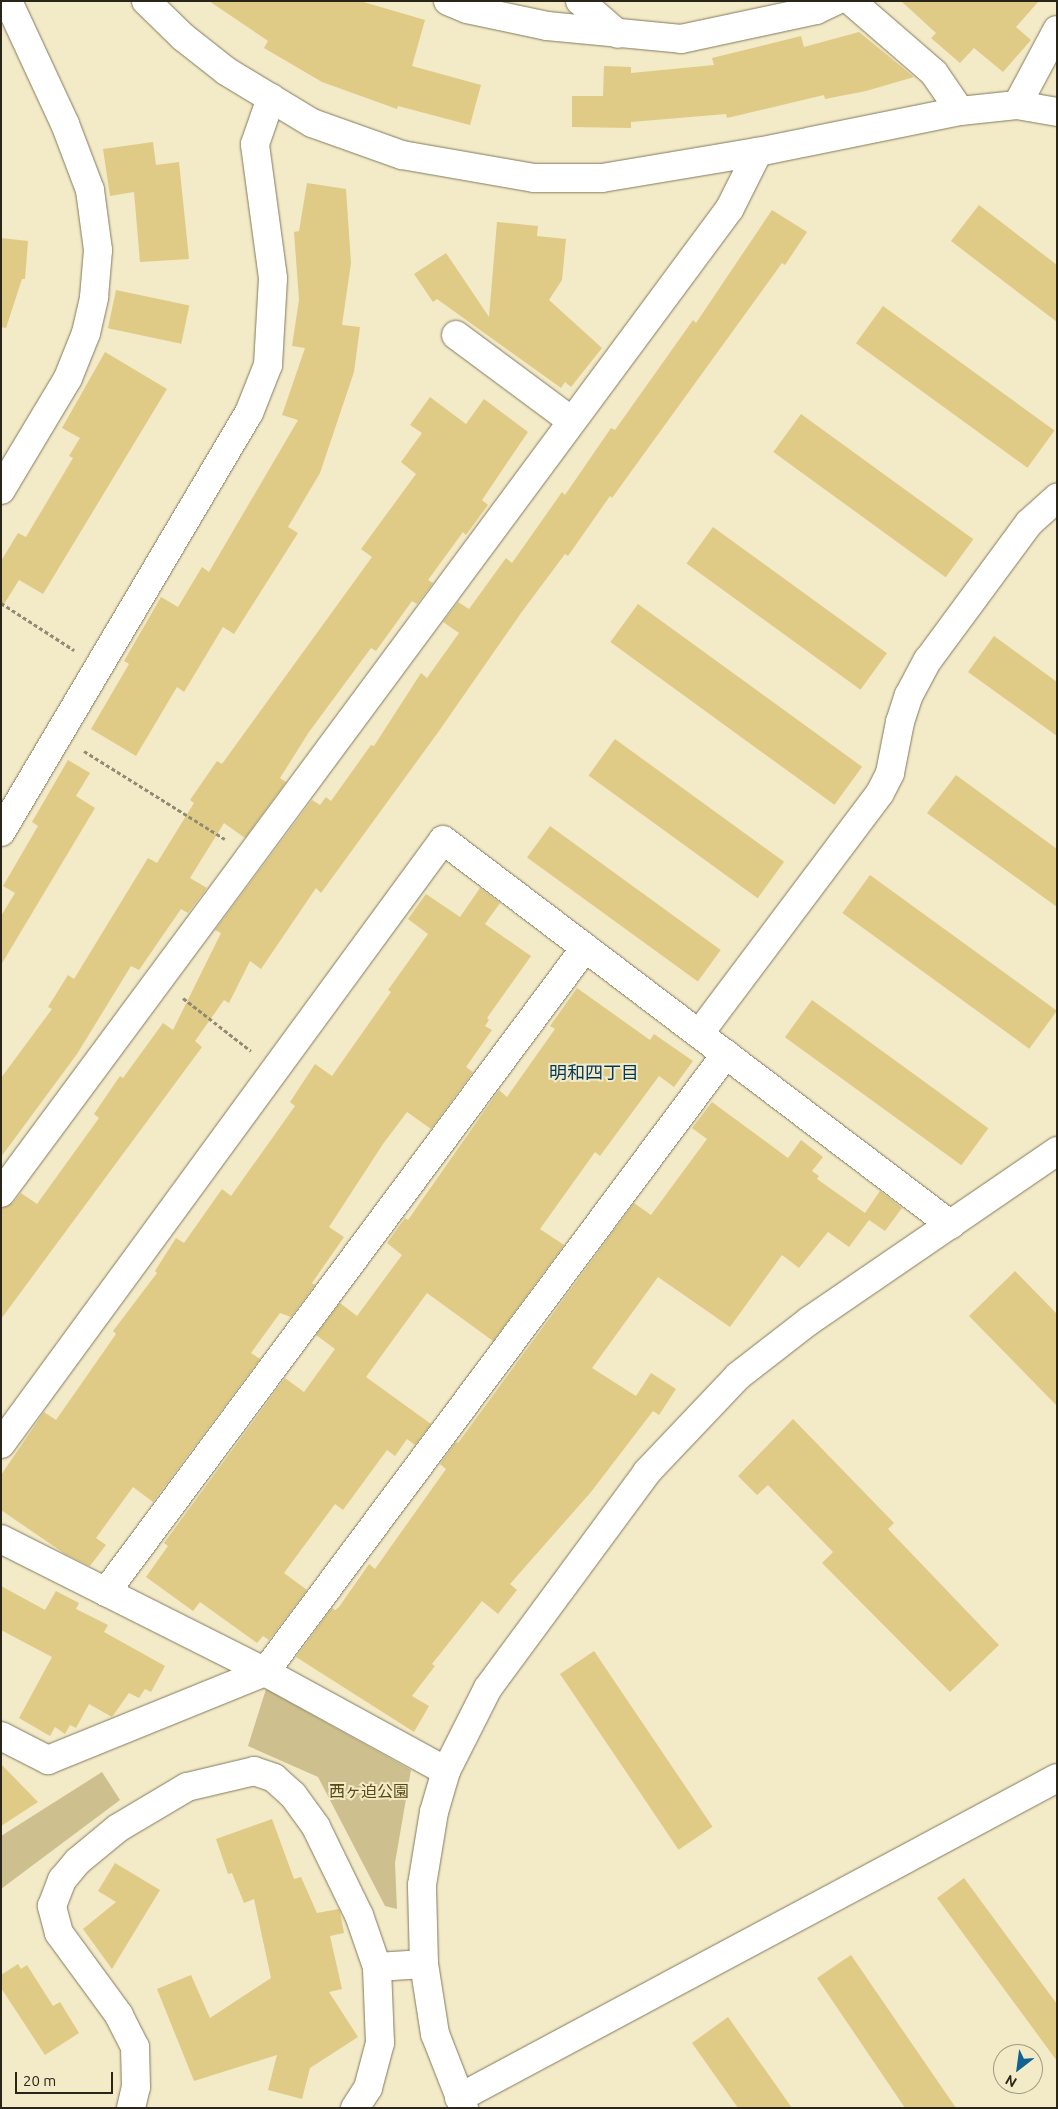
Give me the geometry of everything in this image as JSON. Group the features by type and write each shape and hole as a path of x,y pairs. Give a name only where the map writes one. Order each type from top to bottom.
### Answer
{"street":[{"path":"1,490 68,378 86,333 94,297 98,250 90,190 65,124 8,1"},
{"path":"146,1 183,38 226,72 312,123 402,155 534,178 602,178 758,152 960,111 1017,105 1057,112"},
{"path":"448,1 468,10 547,26 681,39 816,10 835,1"},
{"path":"580,1 618,34"},
{"path":"851,1 934,73 960,111"},
{"path":"1017,105 1057,30"},
{"path":"1,832 249,413 268,365 273,278 256,144 271,98"},
{"path":"1,1193 730,208 758,152"},
{"path":"456,335 572,421"},
{"path":"699,1034 880,793 890,773 900,722 909,695 928,660 1029,522 1057,498"},
{"path":"1,1444 443,840 951,1225"},
{"path":"106,1592 585,948"},
{"path":"1,1736 48,1760 265,1672 726,1054"},
{"path":"1057,1151 809,1321 738,1376 647,1472 488,1688 446,1771 434,1812 422,1885 424,1964 434,2034 461,2103 1057,1778"},
{"path":"1,1539 265,1672 446,1771"},
{"path":"130,2108 136,2087 135,2047 119,2015 59,1933 52,1906 62,1880 78,1861 118,1828 187,1787 254,1771 274,1778 293,1795 316,1827 359,1914 377,1967 380,2043 368,2088 355,2108"},
{"path":"377,1967 424,1964"}],"path":[{"path":"1,603 100,666"},
{"path":"59,736 251,856"},
{"path":"159,980 275,1069"}],"green space":[{"name":"西ヶ迫公園","path":"266,1689 411,1770 395,1863 397,1909 385,1906 318,1777 248,1746"},
{"path":"102,1772 120,1800 1,1889 1,1836"}],"building":[{"path":"209,1 360,1 425,20 412,66 481,85 470,125 398,106 397,109 322,82 264,48 268,41"},
{"path":"901,1 1039,1 1016,27 1031,40 1003,72 974,48 960,63 931,38 936,33"},
{"path":"859,32 914,77 866,91 825,99 824,95 727,118 726,114 631,122 631,128 572,127 572,96 603,96 604,66 631,67 631,73 714,65 712,58 801,36 804,47"},
{"path":"153,142 156,165 179,162 189,259 140,262 134,192 110,196 103,149"},
{"path":"307,183 346,189 351,263 342,325 360,327 354,372 320,473 288,527 298,533 234,634 223,627 184,692 177,687 136,756 91,729 129,664 124,661 161,597 178,607 202,567 209,572 298,420 282,415 305,348 292,346 299,300 294,232 299,231"},
{"path":"979,205 1057,265 1057,322 951,241"},
{"path":"772,210 807,232 785,265 782,263 612,498 610,496 568,556 565,554 521,613 439,731 321,893 316,888 261,969 250,961 229,1003 224,1000 195,1041 202,1047 1,1319 1,1208 13,1203 21,1193 37,1204 99,1118 94,1114 120,1076 123,1078 163,1023 173,1030 221,933 215,930 312,800 320,805 326,797 331,801 371,745 374,746 421,673 427,678 459,633 443,622 458,602 469,609 506,558 512,563 562,492 565,495 611,428 615,430 693,320 696,323"},
{"path":"497,222 538,226 537,236 566,239 562,280 549,300 602,348 571,387 565,382 561,388 437,299 433,302 414,274 446,253 489,317"},
{"path":"1,238 28,241 25,279 22,279 6,328 1,327"},
{"path":"116,290 189,306 181,344 108,328"},
{"path":"883,306 1055,431 1027,468 856,343"},
{"path":"105,352 167,389 43,594 19,580 1,609 1,561 18,533 26,537 73,458 69,456 80,438 62,428"},
{"path":"430,397 466,424 484,399 528,432 482,500 488,505 466,535 463,532 428,580 433,583 417,604 412,601 376,651 371,648 309,732 280,778 286,782 245,838 224,823 190,878 207,888 188,913 181,909 139,970 131,966 77,1054 1,1157 1,1078 52,1009 48,1007 68,975 74,979 148,858 157,863 194,803 190,800 217,761 222,764 372,557 361,549 416,474 401,462 422,433 410,425"},
{"path":"801,414 973,539 946,577 773,452"},
{"path":"713,527 887,653 860,690 687,563"},
{"path":"638,604 862,767 834,805 610,642"},
{"path":"994,636 1057,682 1057,736 968,672"},
{"path":"615,739 784,862 758,898 589,775"},
{"path":"68,760 90,773 76,796 95,808 1,965 1,916 15,893 3,886 38,826 32,822"},
{"path":"956,775 1057,849 1057,907 927,813"},
{"path":"550,826 721,950 698,982 527,858"},
{"path":"870,875 1057,1011 1029,1049 842,913"},
{"path":"480,888 500,903 485,924 531,956 487,1018 489,1020 485,1026 492,1030 466,1067 473,1072 431,1129 407,1112 383,1144 329,1227 344,1237 312,1283 315,1285 291,1317 280,1313 251,1353 260,1359 153,1502 133,1487 96,1538 106,1545 90,1566 65,1554 1,1510 1,1475 44,1412 56,1420 116,1334 113,1331 157,1273 155,1271 176,1238 184,1243 222,1189 231,1196 295,1106 290,1102 315,1064 332,1076 391,992 388,990 428,934 408,919 426,894 460,917"},
{"path":"577,988 650,1040 654,1034 693,1061 674,1087 659,1076 600,1156 595,1152 540,1229 564,1245 493,1341 427,1293 366,1377 431,1424 415,1445 407,1439 395,1456 387,1450 343,1510 335,1504 284,1573 307,1590 269,1640 263,1636 257,1643 200,1602 193,1611 146,1577 168,1546 164,1543 285,1378 304,1392 335,1349 316,1335 340,1303 357,1316 402,1255 387,1243 405,1218 408,1220 499,1090 507,1097 555,1029 550,1026"},
{"path":"812,1000 988,1128 961,1165 785,1037"},
{"path":"712,1102 788,1158 801,1140 823,1157 812,1171 819,1176 817,1179 865,1213 880,1191 902,1208 885,1231 869,1220 849,1247 828,1232 799,1268 782,1255 730,1327 658,1277 592,1368 636,1396 651,1373 676,1389 659,1415 653,1411 591,1492 510,1584 517,1590 498,1614 482,1601 432,1664 435,1666 412,1696 429,1706 414,1732 296,1657 332,1608 335,1610 339,1607 369,1564 375,1569 446,1469 440,1464 456,1442 458,1443 634,1203 651,1215 707,1139 692,1128"},
{"path":"1015,1271 1057,1314 1057,1406 969,1316"},
{"path":"793,1419 894,1523 888,1529 999,1645 950,1692 822,1563 833,1552 768,1485 757,1495 738,1476"},
{"path":"1,1586 45,1610 56,1591 79,1603 76,1609 108,1625 104,1632 165,1666 151,1692 145,1689 139,1698 129,1693 112,1717 89,1704 76,1728 70,1725 65,1734 55,1727 50,1736 19,1718 52,1657 1,1630"},
{"path":"594,1651 713,1827 679,1850 560,1674"},
{"path":"1,1764 38,1802 1,1826"},
{"path":"272,1819 294,1879 301,1877 317,1913 339,1909 344,1933 330,1936 342,1989 329,1992 358,2037 310,2068 302,2099 268,2090 277,2055 194,2081 157,1989 191,1975 210,2018 271,1978 254,1899 244,1903 232,1873 228,1874 216,1839"},
{"path":"115,1863 160,1890 112,1969 83,1929 116,1902 98,1891"},
{"path":"964,1878 1057,2004 1057,2061 937,1898"},
{"path":"851,1955 956,2108 905,2108 817,1978"},
{"path":"18,1964 21,1969 27,1965 53,2006 60,2002 79,2033 45,2055 1,1988 1,1975"},
{"path":"728,2017 792,2108 738,2108 692,2043"}],"district":[{"name":"明和四丁目","path":"594,1072"}]}
